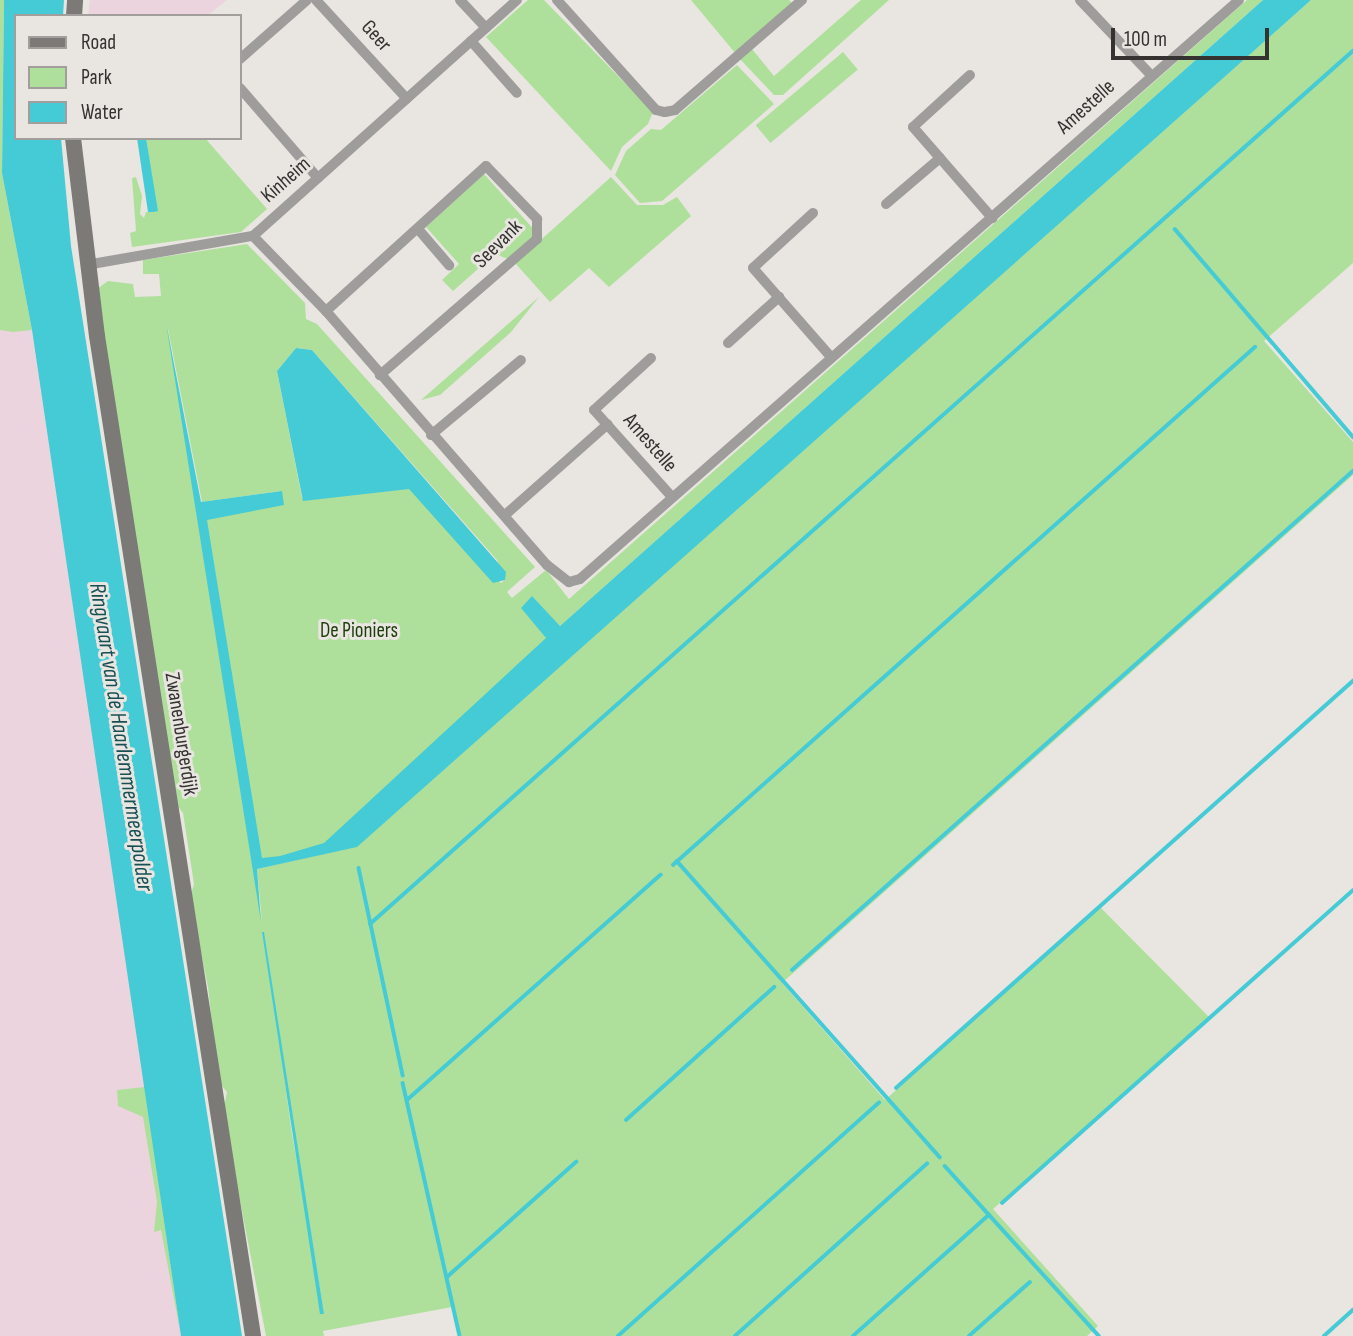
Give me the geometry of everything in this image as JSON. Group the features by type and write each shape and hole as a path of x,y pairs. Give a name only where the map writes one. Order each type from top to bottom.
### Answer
{"street":[{"path":"242,58 307,0"},
{"name":"Geer","path":"316,0 407,99"},
{"path":"460,0 486,29"},
{"name":"Kinheim","path":"253,236 517,0"},
{"path":"557,0 656,110 665,112 675,110 802,0"},
{"path":"1080,0 1151,75"},
{"name":"Amestelle","path":"505,515 547,565 569,582 580,579 1239,0"},
{"path":"471,41 517,93"},
{"path":"970,75 913,127 992,218"},
{"path":"242,90 318,178"},
{"name":"Zwanenburgerdijk","path":"74,140 86,265 253,1336"},
{"path":"886,204 940,158"},
{"name":"Seevank","path":"326,311 486,166 537,219 537,239 380,375"},
{"path":"813,213 753,268 831,357"},
{"name":"Seevank","path":"418,229 449,265"},
{"path":"86,265 253,236 326,311 431,435 505,515 608,424"},
{"path":"728,343 779,297"},
{"name":"Amestelle","path":"652,358 594,410 672,498"},
{"path":"431,435 521,360"}],"shaded area":[{"path":"90,0 227,0 210,14 88,14"},
{"path":"0,322 31,324 182,1336 0,1336"}],"green space":[{"path":"0,0 4,0 2,173 32,330 13,332 0,330"},
{"path":"528,0 544,0 653,112 648,124 622,147 611,171 486,37"},
{"path":"691,0 789,0 792,3 736,54"},
{"path":"861,0 889,0 783,95 774,95 740,59 752,49 774,76"},
{"name":"De Pioniers","path":"1247,0 1263,0 560,626 530,598 548,639 326,849 258,863 202,515 281,491 202,502 167,324 262,922 257,869 357,846 1311,0 1353,0 1353,263 1264,341 1353,442 1353,475 782,983 885,1100 1100,907 1211,1019 993,1209 1098,1326 1087,1336 459,1336 452,1307 323,1331 324,1336 266,1336 223,1112 227,1092 218,1081 208,987 190,897 194,884 183,813 176,804 94,291 108,281 133,284 135,297 161,296 159,274 143,274 143,260 247,244 305,303 306,319 317,324 535,567 507,592 512,598 546,570 569,599","holes":["296,348 312,350 497,560 505,580 501,583 408,481 302,498 277,371","264,932 287,1086 324,1314 292,1134"]},
{"path":"843,52 858,70 770,143 756,125"},
{"path":"737,65 774,104 662,201 640,203 615,175 626,151 651,129 661,130"},
{"path":"146,140 207,140 267,209 241,232 132,247 130,233 136,231 132,178 136,177 142,196 140,214 144,218 146,212 154,212"},
{"path":"484,174 537,233 508,259 495,254 453,291 442,280 459,264 426,227"},
{"path":"611,177 637,205 663,205 677,197 691,216 609,287 589,268 550,302 515,263"},
{"path":"539,297 511,332 440,395 421,400"},
{"path":"145,1087 181,1336 161,1230 154,1232 157,1202 143,1117 118,1106 117,1090"}],"water":[{"name":"Ringvaart van de Haarlemmermeerpolder","path":"4,0 64,0 63,14 14,14 14,140 61,140 71,246 242,1336 181,1336 32,330 2,173"},
{"path":"1263,0 1311,0 357,847 257,869 261,922 166,323 201,502 282,491 284,505 207,520 262,858 280,856 324,843 546,638 521,608 532,596 560,626"},
{"path":"137,140 146,140 158,211 148,212"},
{"path":"296,348 312,350 506,572 505,580 493,583 409,489 303,501 277,371"},
{"path":"264,932 324,1314 320,1314"}],"waterway":[{"path":"370,924 1353,51"},
{"path":"1175,229 1353,437"},
{"path":"673,865 1255,347"},
{"path":"792,970 1353,471"},
{"path":"896,1088 1353,681"},
{"path":"677,861 940,1157"},
{"path":"359,868 403,1075"},
{"path":"407,1100 660,875"},
{"path":"1002,1203 1353,890"},
{"path":"626,1120 774,987"},
{"path":"403,1083 460,1335"},
{"path":"618,1336 879,1103"},
{"path":"447,1277 576,1162"},
{"path":"735,1336 927,1164"},
{"path":"945,1166 1099,1336"},
{"path":"853,1336 989,1215"},
{"path":"969,1336 1030,1282"},
{"path":"1324,1336 1353,1310"}]}
